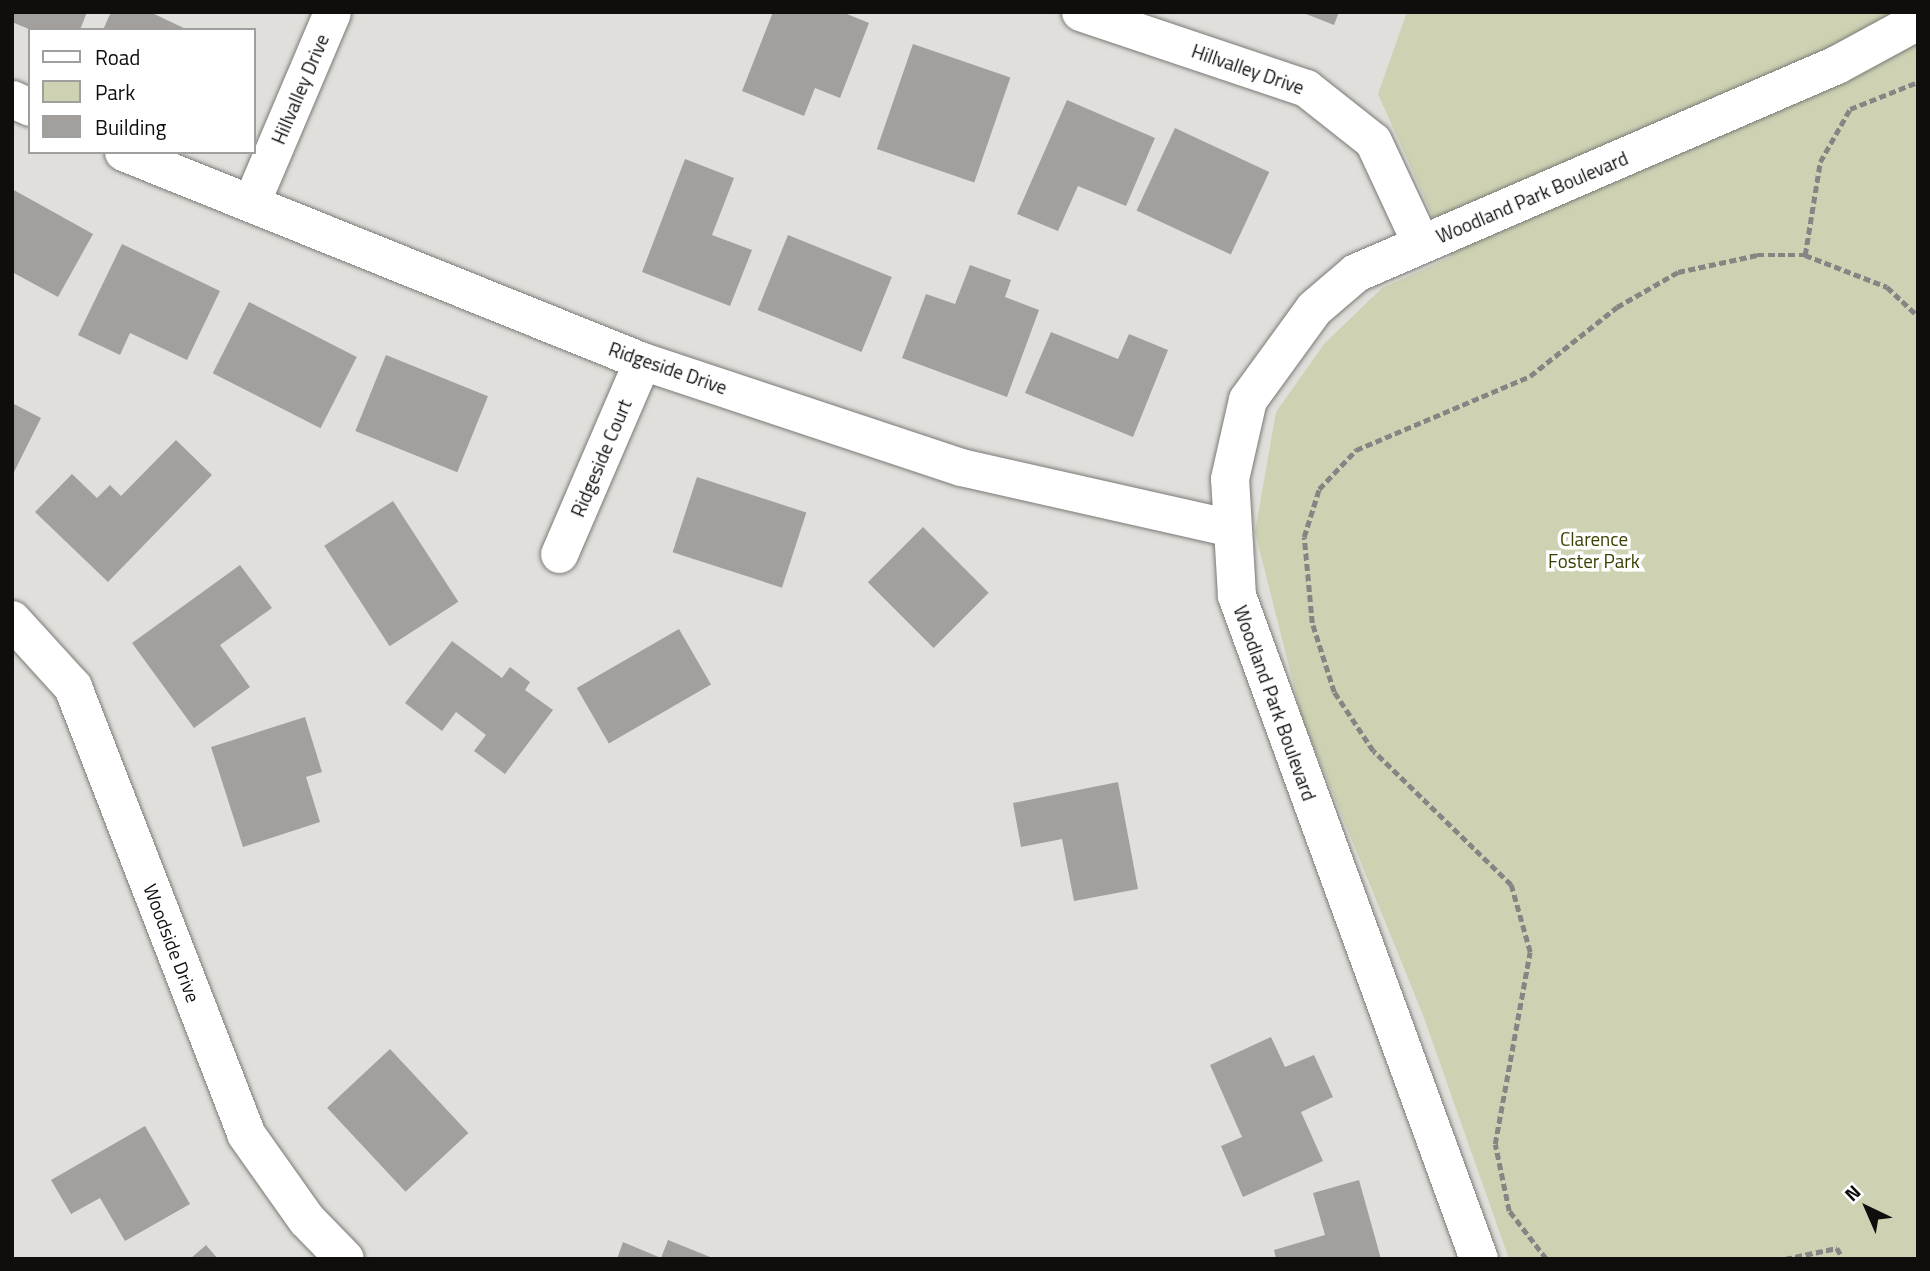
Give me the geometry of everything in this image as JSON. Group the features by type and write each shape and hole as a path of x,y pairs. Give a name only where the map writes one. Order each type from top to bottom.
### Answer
{"street":[{"name":"Hillvalley Drive","path":"251,204 332,12"},
{"name":"Hillvalley Drive","path":"1080,12 1306,88 1373,141 1421,244"},
{"name":"Woodland Park Boulevard","path":"1479,1259 1252,646 1237,596 1230,479 1248,400 1265,369 1314,309 1356,273 1837,65 1918,21"},
{"path":"12,99 28,106"},
{"name":"Ridgeside Drive","path":"128,154 642,362 961,467 1231,528"},
{"name":"Ridgeside Court","path":"559,554 642,362"},
{"name":"Woodside Drive","path":"12,620 73,687 246,1134 307,1220 345,1259"}],"path":[{"path":"1805,255 1820,162 1850,109 1918,82"},
{"path":"1546,1259 1509,1211 1495,1144 1530,952 1511,885 1373,751 1334,692 1312,623 1304,537 1319,489 1356,450 1530,376 1617,307 1678,272 1757,255 1805,255 1887,287 1918,316"},
{"path":"1785,1259 1837,1248 1843,1259"}],"green space":[{"name":"Clarence Foster Park","path":"1407,12 1918,12 1918,1259 1509,1259 1423,1015 1302,718 1255,532 1276,412 1324,344 1382,288 1451,257 1378,94"}],"building":[{"path":"12,12 87,12 81,28 28,29 12,22"},
{"path":"111,12 150,12 184,28 104,28"},
{"path":"773,12 842,12 869,23 840,98 815,88 804,116 742,91"},
{"path":"1301,12 1339,12 1334,25"},
{"path":"913,44 1010,78 974,182 877,149"},
{"path":"1067,100 1155,138 1126,206 1078,186 1058,231 1017,214"},
{"path":"1175,128 1269,172 1231,254 1137,210"},
{"path":"685,159 734,178 712,235 752,250 730,306 642,272"},
{"path":"12,189 93,234 58,297 12,272"},
{"path":"788,235 892,277 862,352 758,310"},
{"path":"122,244 220,291 187,360 130,333 120,355 78,335"},
{"path":"970,265 1011,280 1005,297 1039,310 1007,397 902,358 926,294 955,304"},
{"path":"249,302 357,357 320,428 213,373"},
{"path":"1051,332 1118,359 1129,334 1168,350 1133,437 1025,393"},
{"path":"386,355 488,396 457,472 355,431"},
{"path":"12,403 41,418 12,476"},
{"path":"176,440 212,475 108,582 35,512 72,474 97,498 110,485 121,496"},
{"path":"697,477 806,513 782,588 673,552"},
{"path":"393,501 458,602 390,646 324,546"},
{"path":"923,527 989,593 934,648 868,582"},
{"path":"240,565 272,608 220,645 250,687 194,728 132,643"},
{"path":"679,629 711,684 609,743 577,688"},
{"path":"452,641 502,678 510,667 530,682 525,690 553,710 505,774 474,751 486,735 456,712 442,731 405,703"},
{"path":"305,717 322,772 306,777 320,822 243,847 211,747"},
{"path":"1118,782 1138,889 1074,901 1062,839 1021,847 1013,803"},
{"path":"1271,1037 1285,1067 1314,1055 1333,1097 1301,1112 1323,1161 1243,1197 1221,1146 1242,1137 1210,1065"},
{"path":"390,1049 468,1133 406,1192 327,1108"},
{"path":"145,1126 190,1204 125,1241 100,1198 71,1214 51,1180"},
{"path":"1359,1180 1381,1259 1276,1259 1274,1250 1325,1235 1313,1193"},
{"path":"668,1240 715,1259 617,1259 623,1242 661,1258"},
{"path":"206,1245 218,1259 190,1259"}]}
